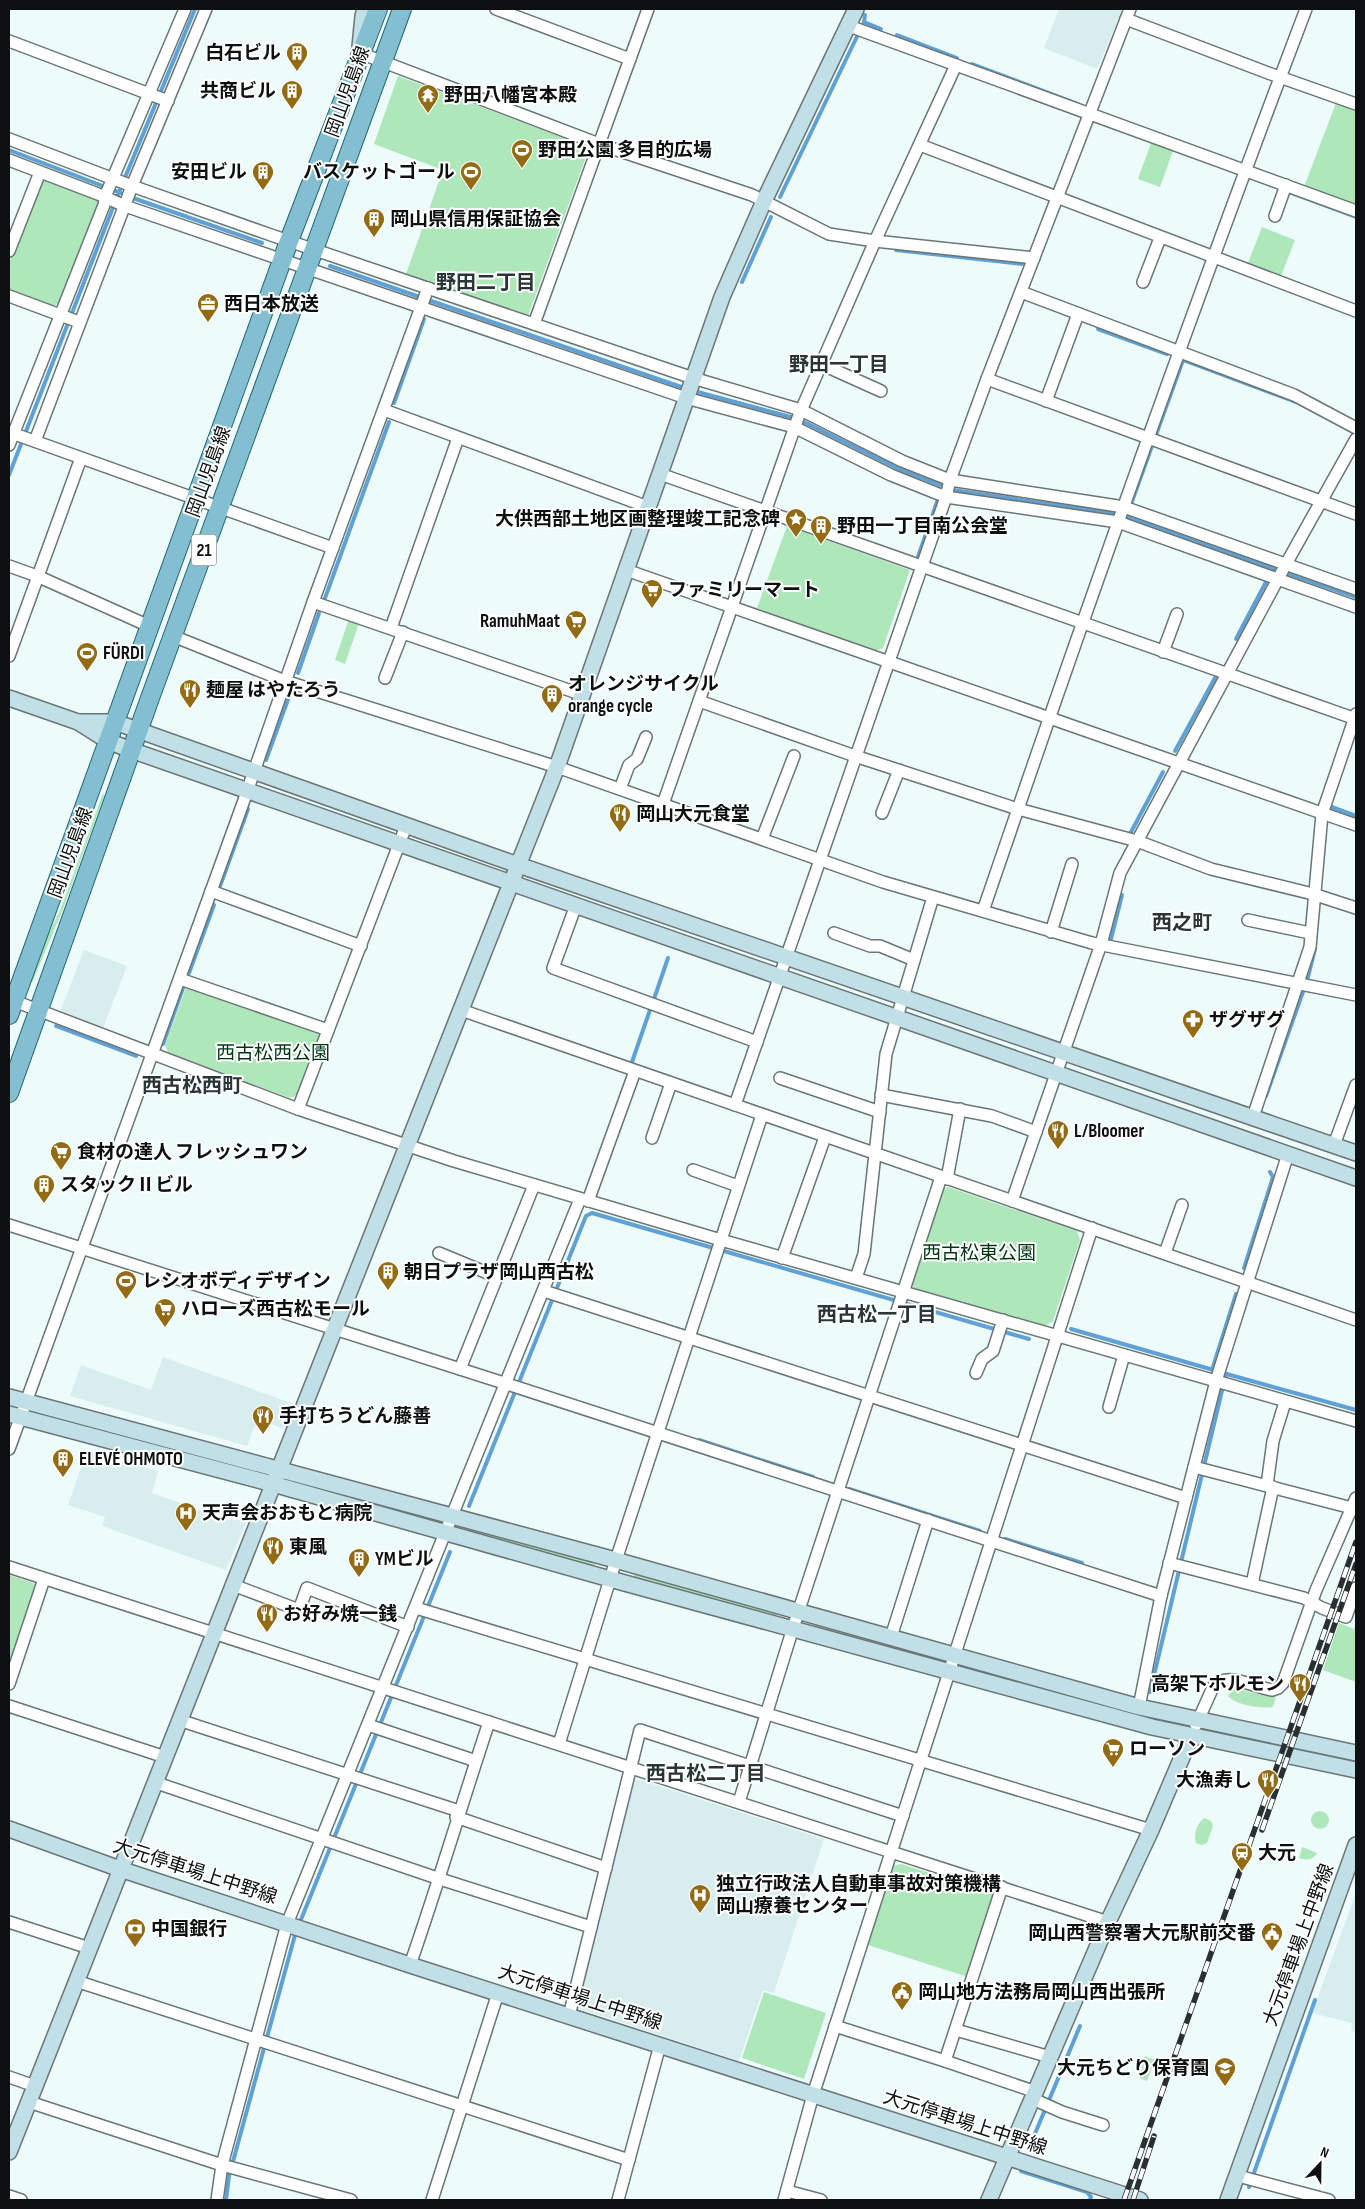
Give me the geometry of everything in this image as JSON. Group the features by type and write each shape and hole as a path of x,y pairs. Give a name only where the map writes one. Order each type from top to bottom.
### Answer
{"main road":[{"name":"岡山児島線","path":"10,1005 115,722 289,241 378,9"},
{"name":"岡山児島線","path":"9,1093 138,730 402,9"}],"street":[{"path":"20,436 158,97 185,9"},
{"path":"9,445 20,436 158,97 206,9"},
{"path":"366,9 363,16 360,53 599,144 752,195 829,234 875,242 1034,258"},
{"path":"496,9 630,59"},
{"path":"534,324 648,9"},
{"path":"9,2152 272,1484 558,767 722,297 764,201 856,29 856,9"},
{"path":"983,911 1121,515 1152,439 1179,352 1306,9"},
{"path":"734,1105 987,379 1128,14 1280,78 1356,104"},
{"path":"856,29 1246,170 1285,189 1356,211"},
{"path":"9,41 158,97"},
{"path":"663,804 797,419 875,242 956,66"},
{"path":"9,139 119,192 282,261 534,324 690,388 797,419 891,475 948,488 1121,515 1282,572 1356,607"},
{"path":"920,145 1160,238 1356,311"},
{"path":"9,160 40,172 119,192 313,249 424,298 690,388 797,419 902,461 948,488 1121,515 1282,572 1356,589"},
{"path":"9,252 40,172"},
{"path":"1275,216 1285,189"},
{"path":"1143,282 1160,238"},
{"path":"1021,292 1294,395 1356,428"},
{"path":"9,296 69,318"},
{"path":"9,1449 14,1415 26,1401 82,1249 248,790 313,602 424,298"},
{"path":"1046,400 1078,314"},
{"path":"821,364 881,391"},
{"path":"987,379 1356,514"},
{"path":"384,410 648,507"},
{"path":"20,436 333,548"},
{"path":"391,628 458,438"},
{"path":"1012,1201 1101,944 1120,873 1321,500 1356,439"},
{"path":"9,656 81,458"},
{"path":"660,474 1163,652 1356,717 1322,814 1313,894 1310,947 1253,1117"},
{"path":"9,566 37,576 149,626"},
{"path":"626,570 1356,826"},
{"path":"313,602 583,695"},
{"path":"1163,652 1177,614"},
{"path":"386,678 402,632"},
{"path":"173,636 285,681 558,767 883,882 1051,932 1356,996"},
{"path":"9,698 78,722 108,741 131,750 897,1016 1356,1178"},
{"path":"700,701 855,756 1018,809 1137,841 1211,868 1313,894 1356,908"},
{"path":"78,722 115,722 406,826 1356,1153"},
{"path":"620,789 629,765 637,759 646,737"},
{"path":"762,839 794,756"},
{"path":"882,813 899,770"},
{"path":"298,1109 406,826"},
{"path":"1051,932 1072,864"},
{"path":"211,891 360,946"},
{"path":"856,1278 864,1254 886,1054 933,897"},
{"path":"576,905 553,968 757,1042"},
{"path":"1248,920 1310,933"},
{"path":"834,933 870,946 880,946 914,960"},
{"path":"180,978 328,1030"},
{"path":"10,1005 38,1010 298,1109 407,1146 584,1200 719,1246 782,1258 856,1278 901,1299 1001,1327 1057,1336 1124,1355 1220,1378 1286,1402 1356,1421"},
{"path":"461,1010 1356,1320"},
{"path":"217,2200 229,2167 264,2042 287,1924 329,1842 390,1691 408,1626 422,1610 446,1532 513,1386 551,1293 584,1200 635,1071"},
{"path":"780,1078 880,1112"},
{"path":"652,1138 671,1083"},
{"path":"1334,1145 1356,1085"},
{"path":"881,1095 992,1116 1036,1132"},
{"path":"739,1802 798,1612 901,1299 944,1178 960,1109"},
{"path":"559,1744 616,1560 659,1434 762,1115"},
{"path":"782,1258 825,1136"},
{"path":"1139,1707 1161,1596 1176,1565 1186,1498 1200,1468 1220,1378 1247,1282 1288,1154"},
{"path":"692,1170 738,1186"},
{"path":"460,1369 534,1185"},
{"path":"1165,1253 1182,1205"},
{"path":"9,1226 513,1386 1161,1596"},
{"path":"821,2200 786,2196 813,2095 1092,1228"},
{"path":"439,1253 497,1277"},
{"path":"551,1293 1186,1498"},
{"path":"976,1373 982,1359 993,1351 1001,1327"},
{"path":"1110,1407 1124,1355"},
{"path":"9,1396 616,1560 1139,1707 1356,1753"},
{"path":"1252,1584 1270,1486 1273,1442 1286,1402"},
{"path":"14,1415 272,1484 610,1579 1152,1727 1356,1770"},
{"path":"989,2200 1008,2157 1041,2100 1050,2057 1108,1922 1152,1830 1214,1685 1225,1679 1264,1689 1278,1688 1283,1683 1312,1601 1354,1503 1270,1486 1200,1468"},
{"path":"891,1637 928,1520"},
{"path":"1176,1565 1312,1601 1322,1608 1346,1617 1356,1588"},
{"path":"9,1567 1108,1922"},
{"path":"9,1684 44,1579"},
{"path":"233,1585 299,1610 308,1588 408,1626"},
{"path":"422,1610 1152,1830"},
{"path":"9,1706 165,1757"},
{"path":"179,1720 354,1777 606,1868"},
{"path":"410,1965 440,1879 458,1814 489,1722"},
{"path":"375,1727 476,1761"},
{"path":"569,2016 640,1730 903,1816"},
{"path":"154,1782 440,1879 591,1927"},
{"name":"大元停車場上中野線","path":"9,1829 120,1869 410,1965 1008,2157 1111,2196 1140,2200"},
{"name":"大元停車場上中野線","path":"1228,2200 1247,2178 1356,1845"},
{"path":"946,2061 1002,1887"},
{"path":"9,1922 89,1948"},
{"path":"76,1981 629,2160"},
{"path":"432,2200 498,1993"},
{"path":"835,2026 946,2061 1041,2100 1062,2112 1103,2125"},
{"path":"956,2030 1050,2057"},
{"path":"618,2200 660,2045"},
{"path":"9,2077 35,2086"},
{"path":"29,2102 229,2167 351,2200"},
{"path":"1247,2178 1329,2200"},
{"path":"9,2196 21,2200"}],"shaded area":[{"path":"1059,9 1123,9 1097,69 1044,48"},
{"path":"84,950 127,966 103,1028 60,1012"},
{"path":"163,1357 294,1404 283,1429 267,1422 254,1427 247,1446 70,1396 81,1365 151,1390"},
{"path":"87,1451 158,1471 152,1493 228,1520 247,1520 226,1570 102,1526 105,1517 68,1505"},
{"name":"独立行政法人自動車事故対策機構 岡山療養センター","path":"637,1779 824,1839 774,1993 763,1990 739,2061 577,2008 633,1781"},
{"path":"1356,1893 1356,2032 1351,2031 1352,2023 1312,2013"}],"green space":[{"path":"398,76 583,145 587,154 528,316 406,274 443,170 374,144"},
{"path":"1336,103 1356,110 1356,207 1304,187"},
{"path":"1151,143 1173,151 1160,187 1138,179"},
{"path":"46,180 96,199 99,204 58,304 54,306 9,290 9,263 41,182"},
{"path":"1262,227 1295,240 1281,276 1248,263"},
{"path":"787,526 910,570 883,648 876,651 757,608"},
{"path":"349,619 359,623 345,664 335,660"},
{"path":"103,793 104,796 63,909 32,983 30,981 47,937 61,908"},
{"name":"西古松西公園","path":"189,986 318,1030 320,1035 297,1095 290,1098 168,1052 165,1045 186,988"},
{"name":"西古松東公園","path":"948,1187 1077,1231 1080,1240 1053,1321 1045,1326 915,1290 910,1282 942,1189"},
{"path":"43,1413 165,1446 193,1457 43,1417"},
{"path":"305,1482 429,1517 431,1521 381,1510 353,1499 304,1485"},
{"path":"471,1528 593,1562 596,1566 594,1568 467,1532"},
{"path":"635,1574 775,1612 777,1616 776,1618 632,1578"},
{"path":"9,1575 36,1584 39,1587 9,1675"},
{"path":"1339,1623 1354,1629 1356,1623 1356,1682 1323,1670"},
{"path":"815,1624 934,1657 934,1660 815,1628"},
{"path":"969,1666 1062,1691 1061,1696 969,1669"},
{"path":"1234,1688 1276,1696 1273,1707 1255,1707 1236,1702 1228,1696"},
{"path":"1320,1811 1326,1814 1329,1820 1326,1826 1320,1829 1314,1826 1311,1820 1314,1814"},
{"path":"1204,1818 1211,1821 1213,1826 1207,1843 1202,1845 1196,1843 1195,1833"},
{"path":"1302,1847 1317,1853 1310,1859 1299,1858"},
{"path":"901,1864 996,1894 968,1977 868,1945 893,1866"},
{"path":"764,1992 826,2013 804,2079 742,2058"},
{"path":"1145,2056 1155,2060 1147,2081 1139,2078"}],"waterway":[{"path":"9,475 119,192 195,9"},
{"path":"780,197 864,22 865,15"},
{"path":"864,22 881,29"},
{"path":"897,35 957,58"},
{"path":"972,64 1078,104"},
{"path":"9,150 121,193"},
{"path":"1286,191 1356,217"},
{"path":"130,197 262,243"},
{"path":"742,282 771,217"},
{"path":"896,250 1022,264"},
{"path":"330,266 687,389"},
{"path":"394,403 424,319"},
{"path":"1098,329 1167,354"},
{"path":"1131,504 1183,360 1296,402"},
{"path":"694,391 798,419 899,469 953,490 1118,514 1356,597"},
{"path":"325,598 389,422"},
{"path":"918,557 938,499"},
{"path":"1236,639 1266,582"},
{"path":"298,673 319,613"},
{"path":"1175,751 1215,678"},
{"path":"266,760 290,694"},
{"path":"1130,834 1163,772"},
{"path":"1329,806 1356,816"},
{"path":"220,886 248,809"},
{"path":"1111,939 1122,895"},
{"path":"189,973 214,905"},
{"path":"1308,977 1315,949"},
{"path":"654,999 668,958"},
{"path":"163,1044 183,988"},
{"path":"1266,1096 1304,989"},
{"path":"632,1062 651,1007"},
{"path":"56,1026 136,1056"},
{"path":"1244,1268 1273,1177 1270,1172"},
{"path":"469,1506 586,1216 592,1213 1029,1339"},
{"path":"1212,1370 1236,1294"},
{"path":"1071,1329 1217,1371"},
{"path":"1223,1373 1356,1410"},
{"path":"1150,1692 1226,1374"},
{"path":"699,1440 813,1477"},
{"path":"849,1489 980,1531"},
{"path":"1005,1539 1082,1563"},
{"path":"300,1922 450,1552"},
{"path":"226,2200 229,2176 295,1935"},
{"path":"1249,2187 1315,2000"},
{"path":"1029,2148 1080,2026"},
{"path":"1021,2169 1021,2171 1087,2192 1091,2197 1090,2200"}],"railway":[{"path":"1124,2200 1356,1542"},
{"path":"1262,1830 1356,1564"},
{"path":"1133,2200 1154,2136"}],"place":[{"name":"白石ビル","path":"297,72"},
{"name":"共商ビル","path":"292,110"},
{"name":"野田八幡宮本殿","path":"428,114"},
{"name":"野田公園 多目的広場","path":"522,169"},
{"name":"安田ビル","path":"263,191"},
{"name":"バスケットゴール","path":"471,191"},
{"name":"岡山県信用保証協会","path":"374,238"},
{"name":"西日本放送","path":"208,323"},
{"name":"大供西部土地区画整理竣工記念碑","path":"796,538"},
{"name":"野田一丁目南公会堂","path":"821,545"},
{"name":"ファミリーマート","path":"652,609"},
{"name":"RamuhMaat","path":"576,640"},
{"name":"FÜRDI","path":"87,672"},
{"name":"麺屋 はやたろう","path":"190,709"},
{"name":"オレンジサイクル orange cycle","path":"552,714"},
{"name":"岡山大元食堂","path":"620,833"},
{"name":"ザグザグ","path":"1193,1039"},
{"name":"L/Bloomer","path":"1058,1150"},
{"name":"食材の達人 フレッシュワン","path":"61,1171"},
{"name":"スタックⅡビル","path":"44,1204"},
{"name":"朝日プラザ岡山西古松","path":"388,1291"},
{"name":"レシオボディデザイン","path":"126,1300"},
{"name":"ハローズ西古松モール","path":"165,1328"},
{"name":"手打ちうどん藤善","path":"263,1435"},
{"name":"ELEVÉ OHMOTO","path":"63,1478"},
{"name":"天声会おおもと病院","path":"186,1532"},
{"name":"東風","path":"273,1566"},
{"name":"YMビル","path":"359,1578"},
{"name":"お好み焼一銭","path":"267,1633"},
{"name":"高架下ホルモン","path":"1300,1703"},
{"name":"ローソン","path":"1113,1768"},
{"name":"大漁寿し","path":"1268,1799"},
{"name":"大元","path":"1242,1872"},
{"name":"独立行政法人自動車事故対策機構 岡山療養センター","path":"700,1914"},
{"name":"中国銀行","path":"135,1948"},
{"name":"岡山西警察署大元駅前交番","path":"1272,1952"},
{"name":"岡山地方法務局岡山西出張所","path":"902,2011"},
{"name":"大元ちどり保育園","path":"1225,2087"}],"district":[{"name":"野田二丁目","path":"486,283"},
{"name":"野田一丁目","path":"839,365"},
{"name":"西之町","path":"1182,923"},
{"name":"西古松西町","path":"192,1086"},
{"name":"西古松一丁目","path":"877,1315"},
{"name":"西古松二丁目","path":"706,1774"}]}
